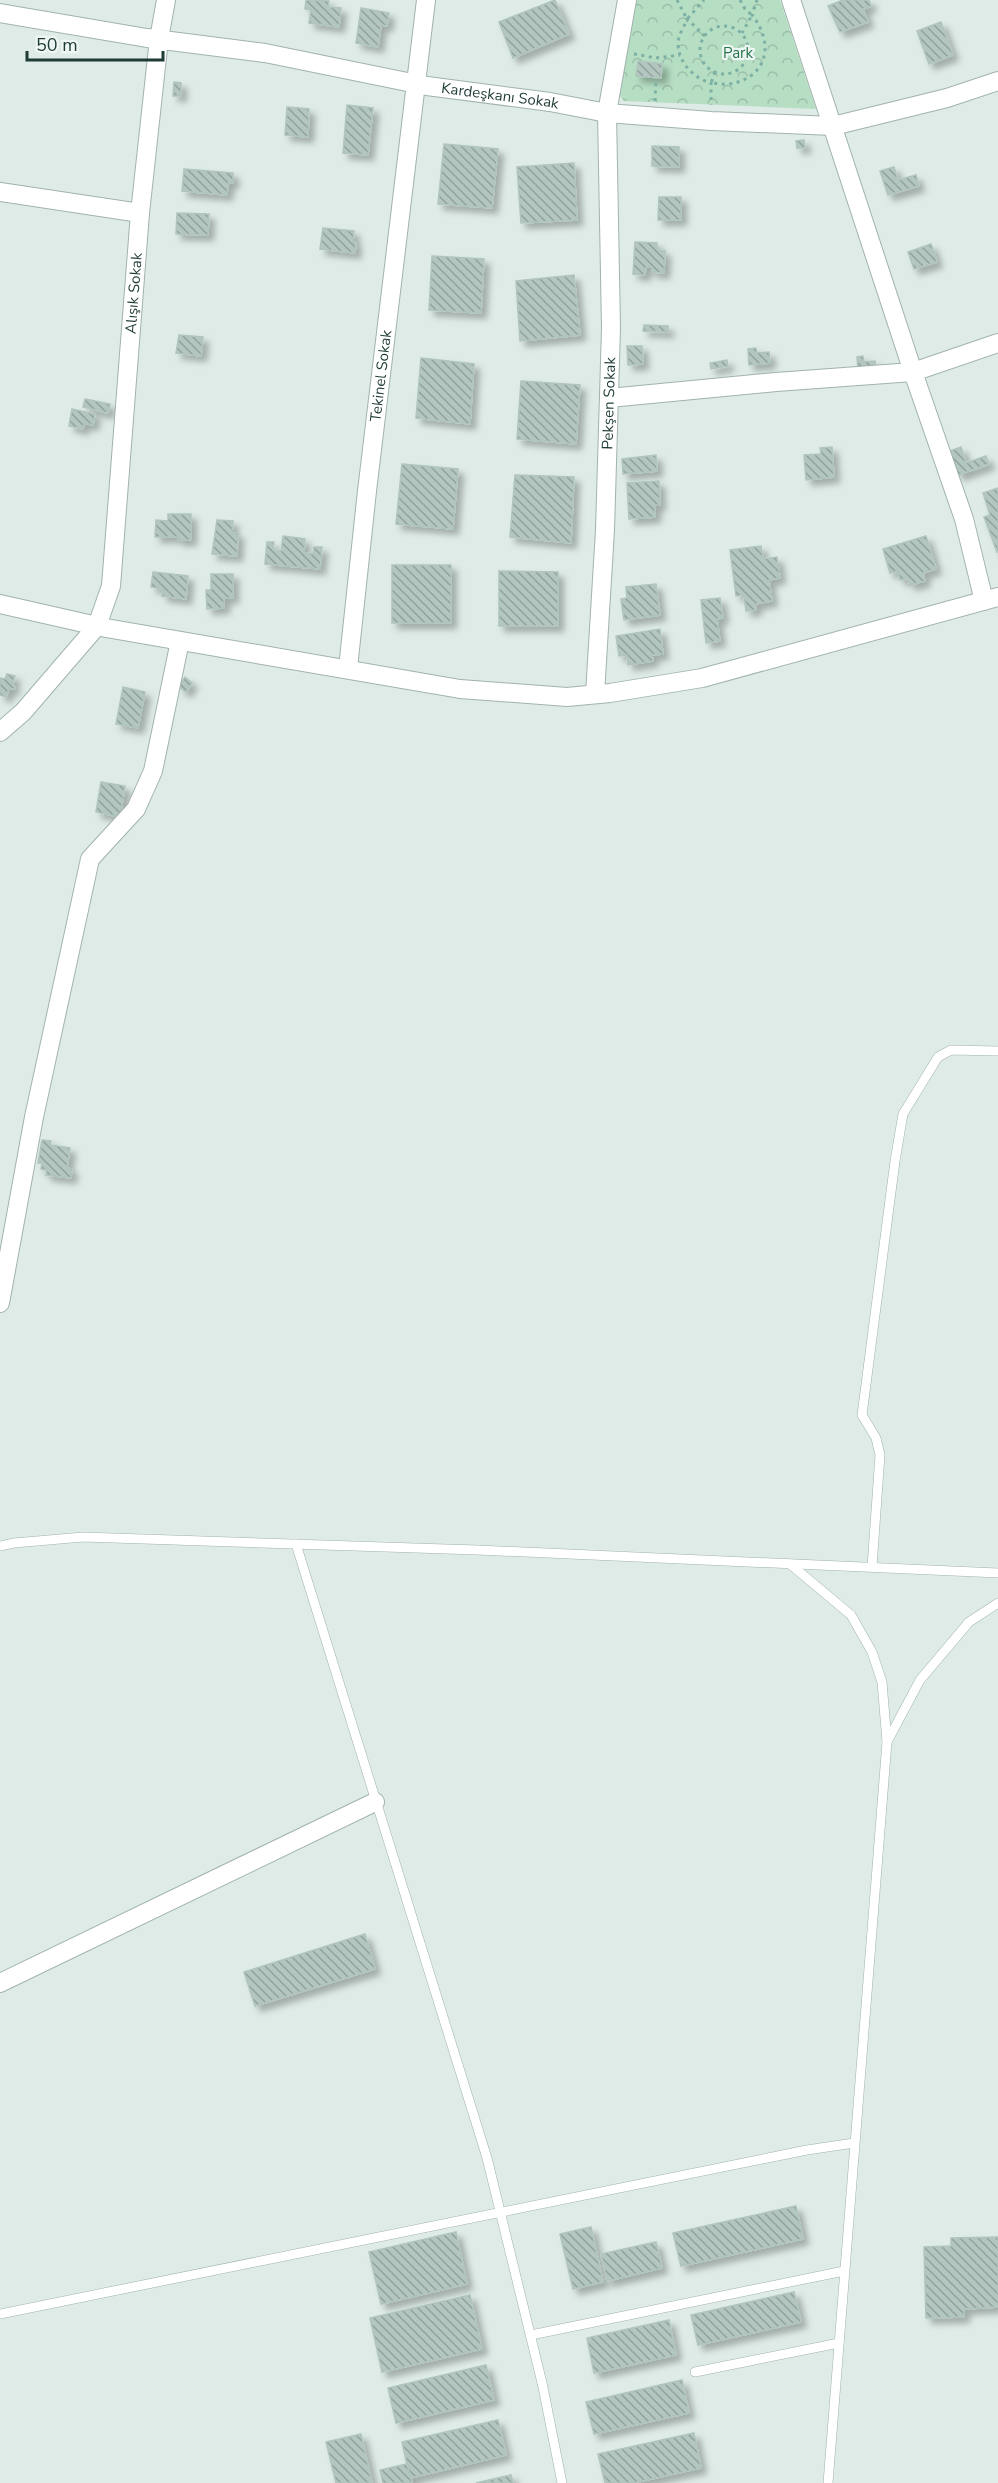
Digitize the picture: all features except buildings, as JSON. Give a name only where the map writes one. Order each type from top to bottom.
[{"type":"street","name":"Alışık Sokak","points":[[0,732],[23,712],[96,626],[111,586],[140,213],[159,39],[166,0]]},
{"type":"street","name":"Tekinel Sokak","points":[[348,668],[426,0]]},
{"type":"street","name":"Pekşen Sokak","points":[[595,694],[605,530],[611,328],[607,112],[627,0]]},
{"type":"street","points":[[0,604],[96,626],[460,689],[567,697],[702,678],[991,599],[913,372],[791,0]]},
{"type":"street","name":"Kardeşkanı Sokak","points":[[0,13],[159,39],[265,53],[417,84],[607,112],[711,122],[833,126],[946,98],[998,81]]},
{"type":"street","points":[[0,192],[140,213]]},
{"type":"street","points":[[609,398],[913,372],[998,344]]},
{"type":"street","points":[[0,1303],[34,1117],[90,859],[136,809],[153,771],[180,641]]},
{"type":"street","points":[[0,1983],[375,1802]]},
{"type":"lane","points":[[873,1567],[880,1455],[876,1438],[862,1415],[903,1114],[938,1057],[951,1050],[998,1051]]},
{"type":"lane","points":[[0,1546],[83,1537],[998,1573]]},
{"type":"lane","points":[[296,1544],[487,2158],[531,2335],[562,2483]]},
{"type":"lane","points":[[789,1563],[851,1616],[872,1652],[882,1682],[887,1742],[828,2483]]},
{"type":"lane","points":[[887,1742],[920,1680],[969,1622],[998,1603]]},
{"type":"lane","points":[[0,2314],[500,2211],[807,2150],[854,2143]]},
{"type":"lane","points":[[531,2335],[844,2271]]},
{"type":"lane","points":[[695,2372],[839,2343]]},
{"type":"path","points":[[677,0],[687,19],[705,36]]},
{"type":"path","points":[[704,0],[687,19],[679,38],[680,55],[693,75],[711,83],[729,84],[745,78],[758,68],[765,57],[766,40],[761,26],[740,0]]},
{"type":"path","points":[[742,33],[757,0]]},
{"type":"path","points":[[725,26],[742,33],[748,46],[745,63],[732,73],[715,72],[706,66],[701,56],[701,46],[705,36],[715,28],[725,26]]},
{"type":"path","points":[[618,51],[656,57],[680,55]]},
{"type":"path","points":[[711,122],[711,83],[715,72]]},
{"type":"green space","name":"Park","points":[[632,0],[780,0],[816,109],[624,101],[620,96]]}]
